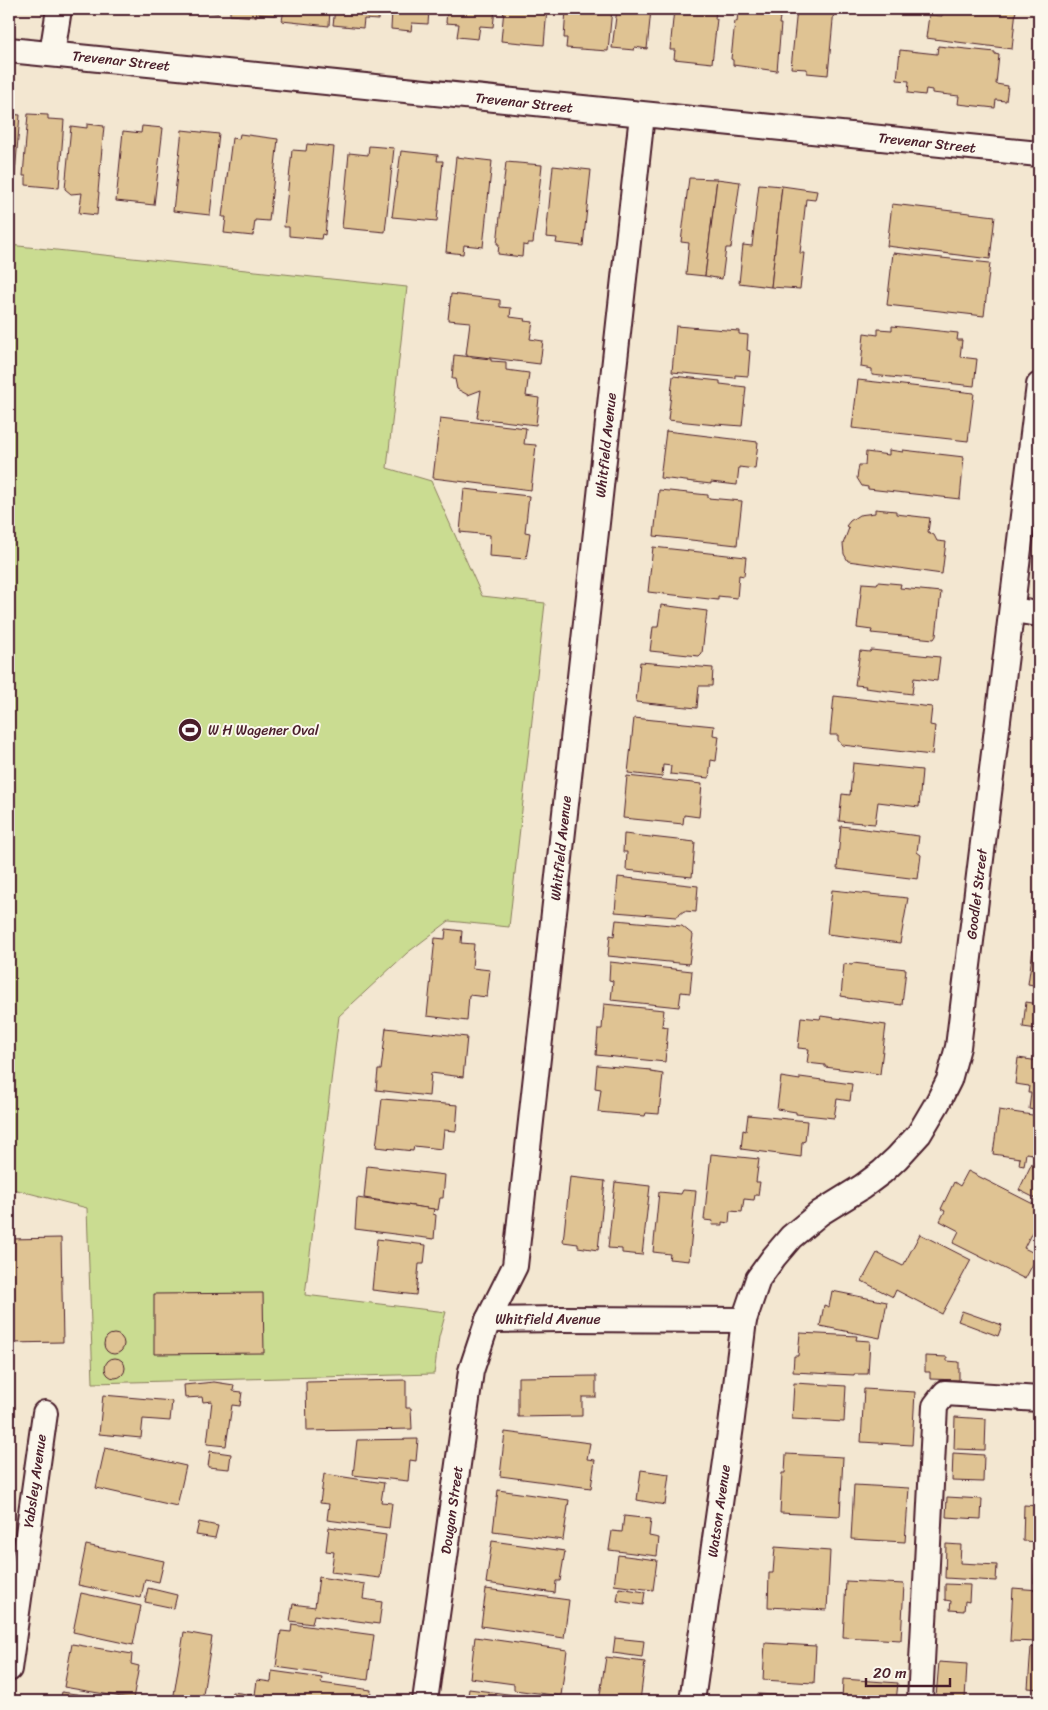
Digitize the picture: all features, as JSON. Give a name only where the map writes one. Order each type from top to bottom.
[{"type":"street","points":[[52,54],[58,9]]},
{"type":"street","name":"Trevenar Street","points":[[9,50],[1039,154]]},
{"type":"street","name":"Whitfield Avenue","points":[[642,115],[515,1266],[488,1320],[744,1320]]},
{"type":"street","name":"Goodlet Street","points":[[744,1320],[758,1279],[791,1237],[820,1213],[862,1187],[898,1158],[918,1134],[949,1080],[958,1047],[1039,385]]},
{"type":"street","points":[[1012,610],[1039,614]]},
{"type":"street","name":"Dougan Street","points":[[425,1701],[471,1371],[488,1320]]},
{"type":"street","name":"Watson Avenue","points":[[692,1701],[744,1320]]},
{"type":"street","points":[[920,1701],[935,1406],[945,1393],[1039,1399]]},
{"type":"street","name":"Yabsley Avenue","points":[[9,1669],[45,1413]]},
{"type":"green space","points":[[9,245],[407,287],[387,468],[431,481],[482,596],[545,603],[509,927],[449,921],[407,953],[339,1016],[305,1295],[446,1312],[439,1337],[434,1374],[93,1383],[87,1208],[9,1188]]},
{"type":"building","points":[[178,9],[218,9],[218,13]]},
{"type":"building","points":[[230,9],[275,9],[275,15],[256,14],[256,17],[230,15]]},
{"type":"building","points":[[284,9],[330,9],[329,26],[282,21]]},
{"type":"building","points":[[335,9],[379,9],[378,20],[364,19],[363,28],[333,25]]},
{"type":"building","points":[[392,9],[434,9],[429,10],[428,24],[412,23],[411,31],[391,29]]},
{"type":"building","points":[[447,9],[495,9],[493,27],[480,26],[478,39],[457,37],[459,24],[446,23]]},
{"type":"building","points":[[504,9],[547,9],[544,45],[501,41]]},
{"type":"building","points":[[566,9],[612,9],[608,51],[566,48],[567,38],[564,38]]},
{"type":"building","points":[[617,9],[651,10],[647,49],[635,47],[634,50],[612,48]]},
{"type":"building","points":[[674,9],[716,9],[715,19],[717,19],[712,63],[674,59],[675,50],[670,50]]},
{"type":"building","points":[[765,9],[781,10],[777,71],[733,65],[733,60],[731,59],[738,10],[765,13]]},
{"type":"building","points":[[797,9],[834,9],[828,75],[807,73],[807,69],[791,68]]},
{"type":"building","points":[[943,9],[1016,9],[1012,49],[926,38],[929,15],[942,16]]},
{"type":"building","points":[[938,46],[995,52],[995,54],[999,55],[996,84],[1008,86],[1006,101],[996,100],[995,108],[958,104],[959,96],[932,93],[932,90],[926,89],[925,95],[908,93],[909,81],[897,80],[900,50],[937,54]]},
{"type":"building","points":[[9,114],[20,115],[14,186],[9,186]]},
{"type":"building","points":[[28,114],[48,115],[48,119],[64,120],[59,188],[26,185],[26,176],[23,176]]},
{"type":"building","points":[[87,124],[104,126],[97,215],[79,213],[82,193],[71,194],[65,189],[71,126],[87,128]]},
{"type":"building","points":[[142,126],[163,128],[154,205],[116,201],[123,131],[141,133]]},
{"type":"building","points":[[182,130],[219,134],[210,215],[173,211]]},
{"type":"building","points":[[240,134],[278,139],[269,221],[255,220],[253,236],[224,233],[226,217],[222,217],[232,138],[239,139]]},
{"type":"building","points":[[307,144],[334,147],[325,235],[322,234],[321,239],[289,236],[289,227],[284,227],[292,150],[306,151]]},
{"type":"building","points":[[369,146],[394,148],[385,232],[342,228],[349,153],[368,155]]},
{"type":"building","points":[[401,151],[438,155],[437,161],[443,161],[437,221],[392,217]]},
{"type":"building","points":[[456,157],[492,161],[483,247],[464,245],[463,254],[446,252]]},
{"type":"building","points":[[506,162],[542,165],[533,243],[528,243],[528,246],[523,245],[522,257],[498,254],[499,244],[497,244]]},
{"type":"building","points":[[553,166],[591,170],[583,246],[556,243],[557,238],[546,237]]},
{"type":"building","points":[[689,178],[717,179],[705,276],[686,274],[689,243],[681,242]]},
{"type":"building","points":[[717,179],[740,182],[731,248],[726,248],[722,279],[705,276]]},
{"type":"building","points":[[759,184],[782,186],[771,287],[739,283],[743,245],[752,246]]},
{"type":"building","points":[[782,186],[817,191],[815,200],[806,199],[800,253],[804,253],[800,289],[771,287]]},
{"type":"building","points":[[892,204],[995,216],[990,259],[887,246]]},
{"type":"building","points":[[893,253],[990,263],[984,316],[887,305]]},
{"type":"building","points":[[451,294],[500,300],[500,307],[511,308],[510,317],[533,322],[530,339],[543,341],[540,364],[466,355],[470,322],[448,320]]},
{"type":"building","points":[[676,326],[739,331],[739,334],[748,335],[747,350],[750,351],[748,376],[735,375],[735,378],[672,372]]},
{"type":"building","points":[[892,326],[958,333],[957,340],[962,340],[960,357],[977,359],[974,386],[872,375],[872,369],[861,367],[864,333],[878,335],[878,329],[892,330]]},
{"type":"building","points":[[454,355],[506,362],[506,370],[529,373],[526,396],[539,398],[536,425],[477,418],[481,390],[468,395],[457,389],[455,379],[452,379]]},
{"type":"building","points":[[673,376],[720,381],[720,384],[746,387],[742,426],[668,420]]},
{"type":"building","points":[[858,380],[974,393],[968,441],[852,428]]},
{"type":"building","points":[[440,418],[526,428],[524,444],[536,445],[531,490],[433,478]]},
{"type":"building","points":[[666,431],[758,442],[755,469],[739,467],[737,485],[660,478]]},
{"type":"building","points":[[889,450],[964,457],[960,499],[868,489],[868,487],[862,486],[857,478],[859,465],[865,465],[866,452],[889,455]]},
{"type":"building","points":[[464,489],[529,496],[525,532],[530,533],[526,559],[489,556],[490,535],[460,532]]},
{"type":"building","points":[[659,490],[742,501],[737,545],[654,536]]},
{"type":"building","points":[[875,509],[896,511],[896,514],[930,518],[928,532],[934,535],[937,541],[946,542],[942,574],[848,561],[844,554],[843,544],[849,528],[846,526],[859,515],[875,513]]},
{"type":"building","points":[[653,547],[746,557],[744,576],[739,575],[737,598],[718,596],[718,600],[648,592]]},
{"type":"building","points":[[878,582],[901,584],[900,588],[941,592],[936,636],[934,639],[871,633],[872,630],[857,628],[862,583],[877,584]]},
{"type":"building","points":[[661,605],[707,611],[702,653],[699,656],[650,651],[653,627],[658,627]]},
{"type":"building","points":[[871,650],[940,657],[937,681],[914,678],[912,694],[855,685],[860,651],[870,652]]},
{"type":"building","points":[[640,662],[713,668],[712,686],[699,686],[697,708],[636,702]]},
{"type":"building","points":[[834,696],[932,707],[930,725],[935,726],[932,755],[842,745],[838,740],[838,735],[830,735]]},
{"type":"building","points":[[634,718],[714,726],[713,735],[719,736],[716,761],[711,760],[709,778],[670,774],[671,766],[663,765],[662,777],[628,773]]},
{"type":"building","points":[[853,763],[922,770],[919,807],[878,802],[875,824],[839,821],[842,794],[850,795]]},
{"type":"building","points":[[627,776],[702,784],[699,817],[684,815],[683,824],[623,818]]},
{"type":"building","points":[[841,826],[919,836],[917,852],[921,855],[918,879],[837,869]]},
{"type":"building","points":[[624,834],[695,842],[692,877],[626,870],[627,852],[623,852]]},
{"type":"building","points":[[618,877],[698,886],[696,912],[684,911],[676,917],[615,912]]},
{"type":"building","points":[[832,890],[908,898],[900,943],[827,934]]},
{"type":"building","points":[[1039,897],[1039,923],[1036,922]]},
{"type":"building","points":[[616,920],[682,926],[693,935],[689,964],[608,956],[610,935],[614,936]]},
{"type":"building","points":[[446,929],[462,931],[461,943],[474,944],[472,968],[490,970],[487,997],[469,995],[467,1021],[427,1016],[435,938],[445,939]]},
{"type":"building","points":[[1033,949],[1039,950],[1039,986],[1028,984]]},
{"type":"building","points":[[610,962],[692,971],[690,993],[681,992],[679,1007],[611,1000],[613,981],[609,980]]},
{"type":"building","points":[[853,963],[906,969],[902,1005],[841,996],[844,964],[852,965]]},
{"type":"building","points":[[1026,1002],[1039,1004],[1039,1040],[1035,1039],[1037,1029],[1023,1027]]},
{"type":"building","points":[[604,1004],[664,1010],[662,1026],[668,1027],[665,1062],[596,1055],[598,1029],[602,1029]]},
{"type":"building","points":[[821,1016],[886,1025],[880,1074],[807,1063],[809,1049],[798,1048],[801,1017],[820,1019]]},
{"type":"building","points":[[386,1028],[467,1037],[463,1077],[431,1073],[429,1096],[376,1090],[378,1070],[381,1070]]},
{"type":"building","points":[[1018,1058],[1039,1061],[1039,1111],[1029,1109],[1031,1093],[1028,1093],[1029,1086],[1015,1084]]},
{"type":"building","points":[[597,1065],[651,1070],[651,1072],[663,1074],[659,1114],[646,1113],[645,1116],[598,1112],[601,1089],[595,1088]]},
{"type":"building","points":[[781,1077],[800,1080],[800,1077],[852,1084],[850,1101],[837,1099],[834,1118],[796,1114],[796,1112],[777,1109]]},
{"type":"building","points":[[382,1099],[458,1105],[456,1131],[444,1130],[442,1149],[414,1146],[413,1151],[376,1147]]},
{"type":"building","points":[[999,1110],[1039,1116],[1039,1155],[1026,1153],[1024,1166],[1019,1165],[1020,1158],[993,1154]]},
{"type":"building","points":[[748,1115],[807,1121],[801,1157],[741,1149],[743,1130],[746,1131]]},
{"type":"building","points":[[711,1154],[759,1159],[756,1182],[760,1182],[758,1195],[755,1195],[754,1200],[744,1199],[742,1212],[730,1211],[729,1223],[722,1222],[722,1225],[712,1225],[713,1221],[704,1220]]},
{"type":"building","points":[[1032,1163],[1039,1166],[1039,1200],[1019,1190]]},
{"type":"building","points":[[367,1166],[445,1175],[443,1198],[440,1198],[438,1210],[364,1198]]},
{"type":"building","points":[[968,1171],[1039,1207],[1039,1235],[1032,1232],[1024,1248],[1038,1255],[1025,1279],[953,1243],[959,1231],[940,1221],[945,1211],[941,1209],[954,1182],[960,1186]]},
{"type":"building","points":[[570,1177],[605,1181],[598,1250],[578,1247],[578,1244],[563,1242]]},
{"type":"building","points":[[615,1182],[650,1186],[642,1255],[622,1253],[622,1249],[608,1248]]},
{"type":"building","points":[[683,1190],[696,1191],[689,1261],[669,1259],[670,1254],[653,1252],[659,1192],[681,1194]]},
{"type":"building","points":[[357,1198],[434,1209],[433,1214],[436,1215],[434,1239],[355,1229]]},
{"type":"building","points":[[920,1234],[971,1260],[942,1314],[896,1290],[893,1297],[862,1281],[877,1253],[903,1266]]},
{"type":"building","points":[[61,1238],[63,1342],[9,1343],[9,1239]]},
{"type":"building","points":[[377,1239],[426,1245],[424,1264],[419,1264],[416,1295],[372,1290]]},
{"type":"building","points":[[832,1291],[887,1302],[880,1338],[820,1326],[824,1305],[829,1307]]},
{"type":"building","points":[[263,1293],[264,1353],[154,1354],[154,1294]]},
{"type":"building","points":[[962,1311],[1002,1325],[998,1336],[958,1321]]},
{"type":"building","points":[[800,1333],[857,1336],[856,1340],[870,1341],[868,1374],[793,1372],[794,1356],[798,1356]]},
{"type":"building","points":[[114,1334],[121,1337],[124,1344],[121,1351],[114,1354],[107,1351],[104,1344],[107,1337]]},
{"type":"building","points":[[925,1356],[947,1357],[947,1361],[959,1362],[959,1380],[930,1379],[930,1372],[925,1372]]},
{"type":"building","points":[[115,1358],[122,1361],[125,1368],[122,1375],[115,1378],[108,1375],[105,1368],[108,1361]]},
{"type":"building","points":[[596,1376],[596,1397],[582,1397],[582,1416],[518,1417],[518,1377]]},
{"type":"building","points":[[406,1380],[406,1408],[411,1408],[412,1429],[307,1431],[306,1382]]},
{"type":"building","points":[[214,1382],[234,1385],[233,1391],[242,1392],[240,1406],[232,1405],[226,1446],[207,1444],[212,1401],[203,1402],[202,1397],[185,1398],[184,1385]]},
{"type":"building","points":[[794,1383],[846,1386],[844,1422],[792,1419]]},
{"type":"building","points":[[864,1389],[915,1392],[912,1445],[861,1442]]},
{"type":"building","points":[[103,1395],[172,1401],[170,1421],[143,1419],[141,1438],[99,1434]]},
{"type":"building","points":[[955,1417],[986,1419],[985,1450],[954,1449]]},
{"type":"building","points":[[505,1432],[590,1443],[587,1459],[595,1460],[591,1488],[500,1476]]},
{"type":"building","points":[[418,1439],[416,1461],[410,1460],[408,1481],[353,1475],[357,1440]]},
{"type":"building","points":[[105,1448],[186,1466],[177,1506],[96,1488]]},
{"type":"building","points":[[210,1451],[231,1454],[229,1469],[208,1467]]},
{"type":"building","points":[[953,1453],[984,1455],[983,1482],[952,1481]]},
{"type":"building","points":[[786,1454],[843,1457],[840,1516],[780,1513],[782,1473],[785,1473]]},
{"type":"building","points":[[641,1470],[669,1474],[665,1505],[637,1500]]},
{"type":"building","points":[[324,1474],[384,1483],[381,1502],[392,1503],[389,1528],[327,1520],[329,1504],[320,1503]]},
{"type":"building","points":[[854,1485],[909,1488],[905,1542],[851,1539]]},
{"type":"building","points":[[498,1490],[569,1500],[563,1540],[493,1531]]},
{"type":"building","points":[[947,1497],[982,1499],[981,1519],[946,1517]]},
{"type":"building","points":[[1024,1505],[1039,1506],[1039,1542],[1023,1541]]},
{"type":"building","points":[[624,1516],[651,1519],[649,1536],[659,1538],[657,1556],[609,1550],[612,1531],[622,1532]]},
{"type":"building","points":[[199,1522],[218,1526],[215,1538],[196,1535]]},
{"type":"building","points":[[329,1527],[386,1535],[380,1578],[331,1572],[334,1552],[326,1551]]},
{"type":"building","points":[[492,1541],[565,1551],[560,1581],[556,1581],[555,1593],[486,1583]]},
{"type":"building","points":[[946,1544],[961,1545],[960,1563],[997,1565],[996,1581],[945,1578]]},
{"type":"building","points":[[86,1545],[164,1561],[159,1582],[145,1579],[141,1598],[78,1585]]},
{"type":"building","points":[[775,1547],[830,1551],[827,1610],[768,1607],[769,1573],[773,1573]]},
{"type":"building","points":[[618,1555],[657,1560],[653,1590],[614,1585]]},
{"type":"building","points":[[1035,1563],[1039,1563],[1039,1584],[1034,1583]]},
{"type":"building","points":[[319,1577],[365,1584],[363,1599],[382,1602],[379,1624],[314,1615],[312,1624],[290,1621],[293,1604],[315,1607]]},
{"type":"building","points":[[846,1581],[904,1584],[901,1640],[843,1637]]},
{"type":"building","points":[[945,1584],[970,1585],[969,1602],[965,1601],[964,1611],[950,1610],[951,1601],[945,1600]]},
{"type":"building","points":[[148,1588],[177,1595],[174,1608],[145,1602]]},
{"type":"building","points":[[619,1588],[645,1592],[643,1605],[617,1601]]},
{"type":"building","points":[[1013,1588],[1039,1590],[1039,1642],[1010,1641]]},
{"type":"building","points":[[486,1589],[569,1600],[564,1638],[481,1626]]},
{"type":"building","points":[[81,1593],[141,1606],[133,1645],[73,1632]]},
{"type":"building","points":[[292,1624],[374,1635],[368,1680],[276,1667],[281,1631],[291,1632]]},
{"type":"building","points":[[184,1632],[212,1637],[202,1701],[173,1701]]},
{"type":"building","points":[[475,1637],[567,1650],[561,1696],[514,1690],[514,1684],[470,1678]]},
{"type":"building","points":[[615,1638],[644,1641],[642,1657],[613,1653]]},
{"type":"building","points":[[765,1643],[816,1646],[814,1683],[763,1680]]},
{"type":"building","points":[[72,1644],[132,1654],[131,1664],[139,1666],[133,1699],[64,1687]]},
{"type":"building","points":[[1031,1647],[1039,1648],[1039,1689],[1028,1688]]},
{"type":"building","points":[[606,1657],[645,1662],[640,1701],[599,1701]]},
{"type":"building","points":[[939,1662],[967,1664],[965,1699],[936,1697]]},
{"type":"building","points":[[272,1671],[322,1678],[321,1683],[371,1690],[370,1701],[230,1701],[232,1692],[255,1695],[257,1680],[271,1682]]},
{"type":"building","points":[[843,1679],[898,1683],[896,1701],[842,1701]]},
{"type":"building","points":[[469,1689],[561,1701],[467,1701]]},
{"type":"building","points":[[62,1692],[124,1701],[60,1701]]},
{"type":"building","points":[[757,1694],[813,1697],[813,1701],[756,1701]]},
{"type":"place","name":"W H Wagener Oval","points":[[190,730]]}]
